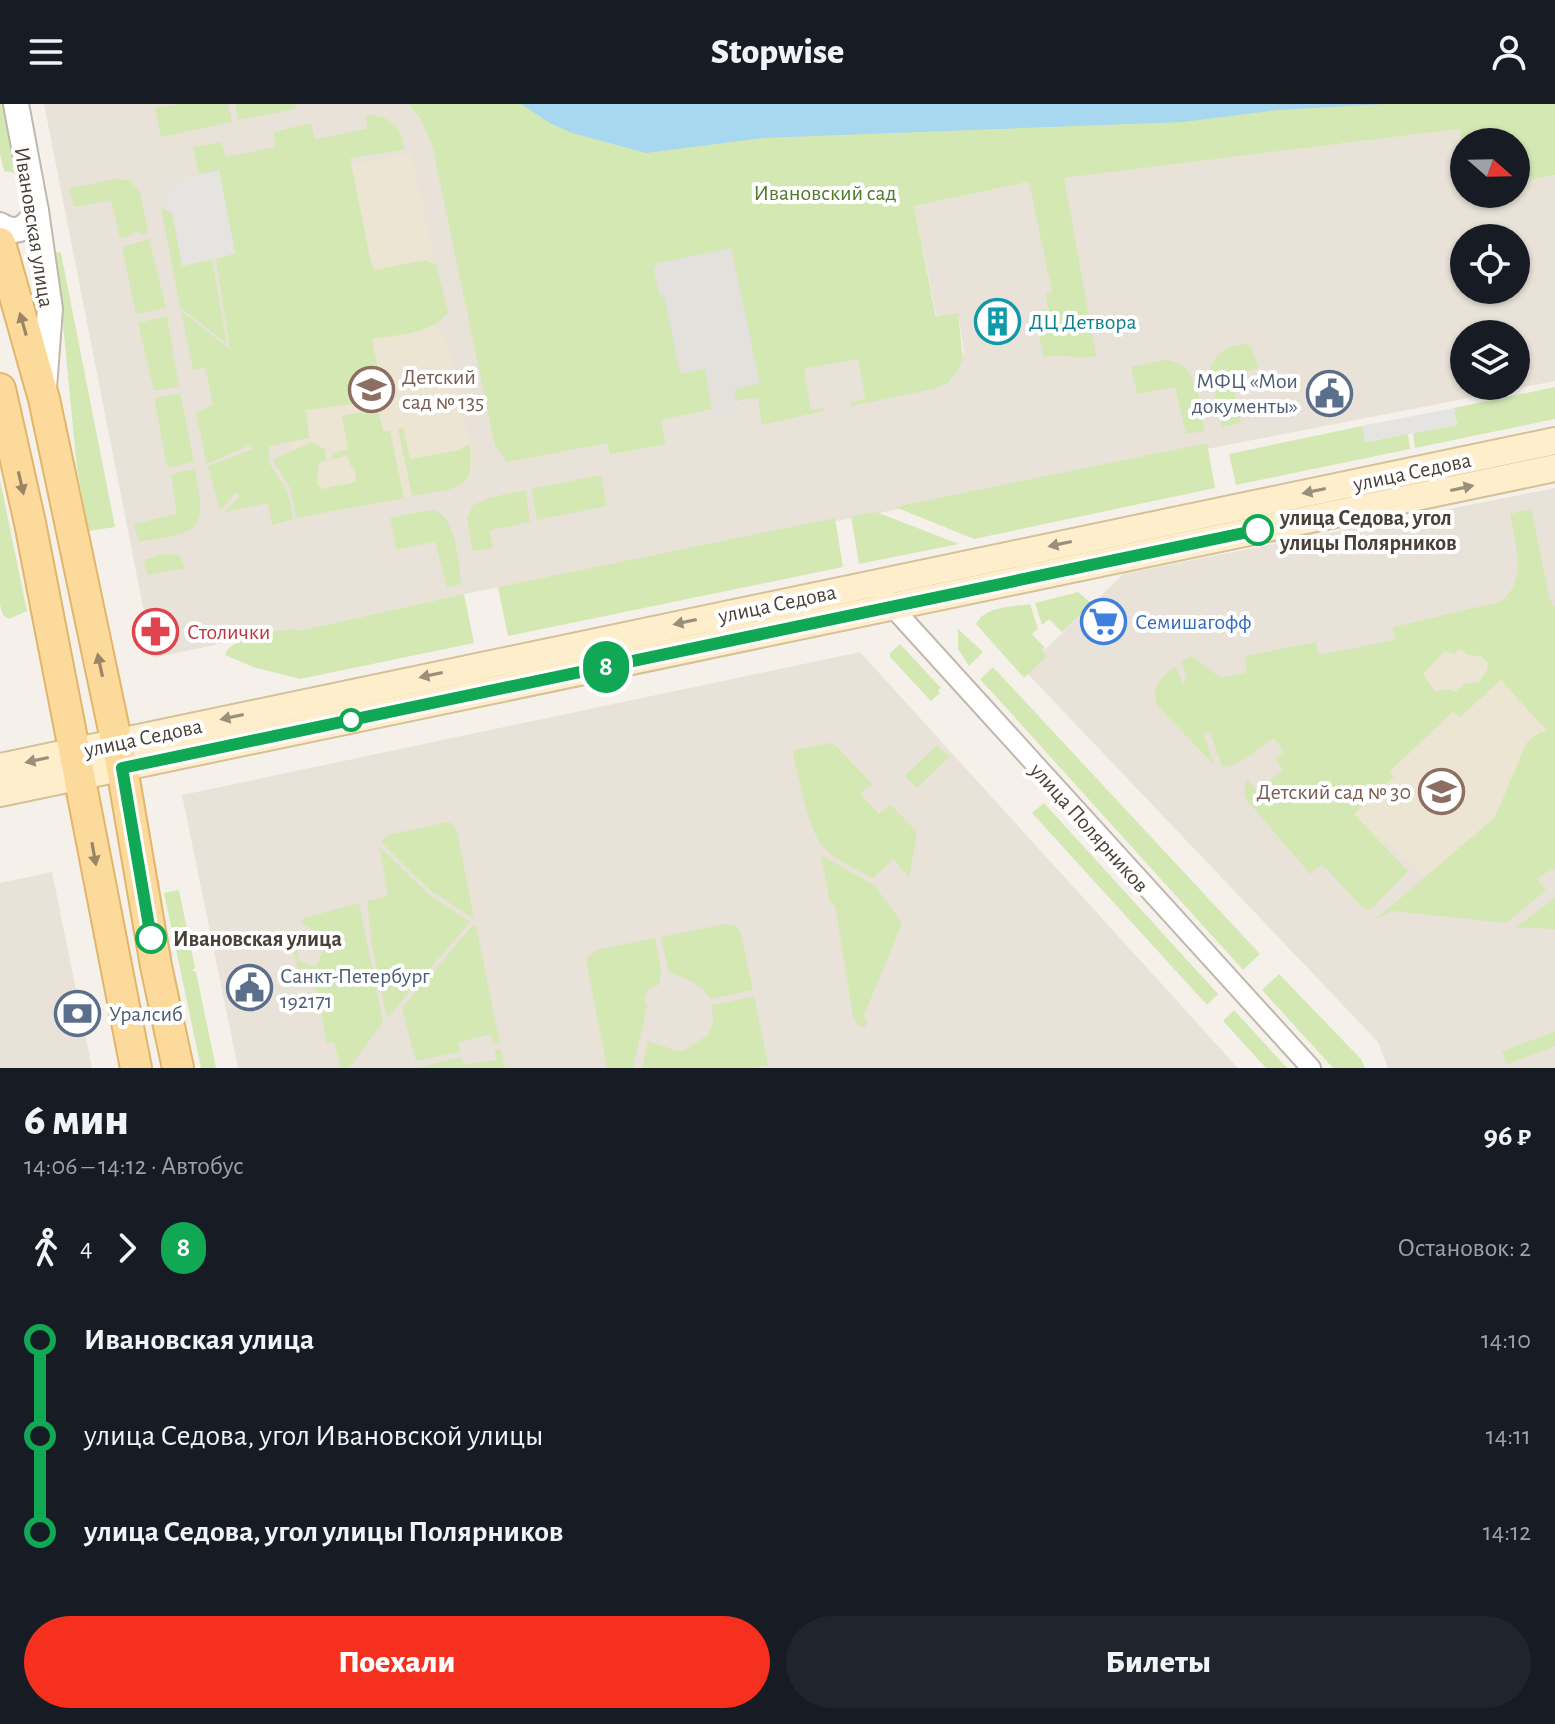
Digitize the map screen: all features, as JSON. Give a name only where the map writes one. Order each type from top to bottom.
[{"type":"main road","name":"Ивановская улица","points":[[0,243],[44,399],[119,755],[156,966],[178,1068]]},
{"type":"main road","points":[[0,389],[33,537],[136,1068]]},
{"type":"main road","name":"улица Седова","points":[[0,793],[77,765],[871,584],[1555,441]]},
{"type":"main road","name":"улица Седова","points":[[119,755],[892,607],[1555,468]]},
{"type":"main road","name":"улица Седова","points":[[0,767],[77,765]]},
{"type":"street","name":"Ивановская улица","points":[[16,104],[50,309],[44,399]]},
{"type":"street","points":[[0,225],[8,230],[21,229],[30,223],[36,211]]},
{"type":"street","name":"улица Полярников","points":[[871,584],[1311,1068]]},
{"type":"shaded area","points":[[44,104],[407,104],[421,118],[433,149],[608,443],[611,455],[666,444],[661,420],[712,409],[738,413],[736,401],[758,398],[763,424],[824,411],[811,410],[803,369],[858,358],[865,399],[934,389],[950,381],[964,352],[958,314],[937,318],[914,206],[1029,182],[1450,130],[1450,208],[1530,208],[1530,180],[1555,175],[1555,381],[1530,386],[1530,320],[1450,320],[1450,400],[1458,400],[464,594],[298,631],[295,628],[153,658]]},
{"type":"shaded area","points":[[411,153],[439,281],[291,314],[264,183]]},
{"type":"shaded area","points":[[219,170],[235,254],[182,266],[174,218],[160,203],[180,179]]},
{"type":"shaded area","points":[[740,212],[772,422],[762,425],[757,398],[736,401],[738,414],[714,418],[712,409],[661,420],[618,227]]},
{"type":"shaded area","name":"Детский сад № 135","points":[[434,311],[437,328],[450,350],[473,462],[467,480],[452,488],[304,517],[276,343]]},
{"type":"shaded area","points":[[1454,408],[1457,425],[1365,442],[1362,426]]},
{"type":"shaded area","points":[[1555,488],[1555,1068],[1388,1068],[1378,1042],[1024,670],[1123,574]]},
{"type":"shaded area","name":"Детский сад № 30","points":[[1476,625],[1555,732],[1555,850],[1427,878],[1385,840],[1377,845],[1284,743]]},
{"type":"shaded area","points":[[860,652],[1238,1068],[238,1068],[182,795]]},
{"type":"shaded area","points":[[52,872],[92,1068],[0,1068],[0,883]]},
{"type":"green space","points":[[0,104],[4,104],[16,173],[4,171],[0,154]]},
{"type":"green space","points":[[177,104],[228,104],[232,122],[161,137],[155,108]]},
{"type":"green space","points":[[235,104],[295,104],[296,109],[239,120]]},
{"type":"green space","name":"Ивановский сад","points":[[408,104],[1555,104],[1555,175],[1530,180],[1530,128],[1450,128],[1064,178],[1096,356],[1088,357],[1044,357],[1033,312],[1048,309],[1046,293],[1052,292],[1029,182],[914,206],[936,317],[958,313],[963,358],[957,372],[948,383],[934,389],[851,406],[851,402],[865,399],[858,359],[804,369],[811,410],[823,408],[824,411],[762,425],[758,398],[736,401],[734,390],[760,383],[731,248],[658,263],[653,268],[659,294],[665,299],[680,374],[705,369],[712,409],[661,420],[666,444],[610,455],[607,443],[507,462],[495,446],[433,149],[421,119]]},
{"type":"green space","points":[[366,115],[382,117],[393,124],[401,135],[404,150],[350,158],[371,262],[375,270],[424,260],[436,264],[448,312],[434,325],[424,329],[372,339],[381,382],[374,384],[377,401],[306,410],[309,438],[269,446],[270,464],[287,491],[293,519],[272,525],[268,503],[225,512],[240,496],[236,492],[220,511],[208,466],[253,449],[252,444],[207,464],[196,413],[213,404],[205,367],[193,370],[181,311],[230,349],[216,259],[235,253],[219,170],[187,178],[199,174],[193,147],[221,142],[226,157],[275,147],[274,132],[311,123],[315,139],[367,129]]},
{"type":"green space","points":[[116,179],[130,180],[140,192],[148,233],[131,233],[132,236],[120,238],[111,200],[74,207],[69,188]]},
{"type":"green space","points":[[161,207],[172,214],[182,265],[212,259],[227,344],[180,307]]},
{"type":"green space","points":[[149,239],[166,308],[136,314],[122,247]]},
{"type":"green space","points":[[56,252],[61,253],[115,527],[89,531],[77,469]]},
{"type":"green space","points":[[167,316],[179,386],[154,391],[138,323]]},
{"type":"green space","points":[[1247,344],[1253,351],[1258,368],[1231,376],[1241,423],[1222,427],[1210,370],[1224,350]]},
{"type":"green space","points":[[1164,360],[1176,362],[1191,376],[1199,397],[1205,431],[1186,434],[1175,387],[1137,394],[1131,367]]},
{"type":"green space","points":[[1555,387],[1555,419],[1415,448],[1413,433],[1457,425],[1454,408],[1492,400],[1530,400],[1530,392]]},
{"type":"green space","points":[[180,393],[194,462],[170,467],[167,466],[155,402],[156,398]]},
{"type":"green space","points":[[378,409],[383,431],[390,431],[404,498],[296,518],[290,488],[273,460],[311,442],[325,449],[326,461],[319,462],[317,484],[321,489],[356,482],[355,469],[347,455],[331,460],[333,453],[348,449],[342,416]]},
{"type":"green space","points":[[1362,426],[1366,442],[1408,434],[1410,449],[1236,485],[1229,454]]},
{"type":"green space","points":[[403,428],[410,459],[459,450],[469,444],[470,472],[465,480],[449,489],[412,496],[398,429]]},
{"type":"green space","points":[[1207,443],[1215,488],[974,539],[895,507]]},
{"type":"green space","points":[[195,469],[200,506],[195,525],[176,535],[139,542],[134,524],[177,514],[171,474]]},
{"type":"green space","points":[[601,475],[607,506],[537,520],[531,489]]},
{"type":"green space","points":[[0,480],[27,611],[9,619],[3,615],[0,605]]},
{"type":"green space","points":[[525,490],[530,522],[492,530],[493,548],[473,551],[467,519],[473,505]]},
{"type":"green space","points":[[1531,509],[1550,600],[1555,606],[1555,870],[1553,868],[1537,879],[1546,890],[1506,923],[1392,911],[1375,920],[1495,817],[1527,742],[1542,731],[1547,731],[1501,680],[1460,717],[1453,712],[1390,771],[1394,777],[1354,814],[1408,871],[1370,910],[1363,908],[1322,864],[1310,874],[1246,799],[1247,779],[1256,790],[1283,770],[1275,759],[1284,752],[1274,738],[1243,760],[1222,767],[1211,735],[1203,731],[1214,765],[1157,705],[1156,687],[1175,666],[1183,684],[1187,678],[1181,662],[1191,656],[1221,678],[1247,672],[1245,656],[1316,642],[1319,655],[1395,640],[1393,627],[1500,602],[1509,593],[1517,573],[1517,549],[1510,514]],"holes":[[[1459,649],[1466,655],[1481,656],[1488,662],[1479,682],[1464,684],[1456,692],[1446,689],[1435,692],[1423,674],[1445,651],[1455,654]]]},
{"type":"green space","points":[[431,510],[440,513],[451,529],[462,584],[447,587],[435,542],[396,549],[390,518]]},
{"type":"green space","points":[[876,512],[959,544],[859,564],[851,516]]},
{"type":"green space","points":[[835,518],[843,567],[508,636],[498,587]]},
{"type":"green space","points":[[163,554],[179,555],[185,568],[147,575],[144,560]]},
{"type":"green space","points":[[1078,592],[1092,604],[1062,632],[1049,619],[1042,625],[1035,603]]},
{"type":"green space","points":[[464,594],[474,643],[300,679],[253,667],[225,655],[236,643],[255,636],[296,628],[298,631]]},
{"type":"green space","points":[[1030,604],[1038,629],[1032,634],[1045,648],[1042,651],[1047,656],[1024,678],[976,624],[992,611]]},
{"type":"green space","points":[[958,629],[983,652],[969,666],[958,649]]},
{"type":"green space","points":[[900,644],[941,688],[931,701],[890,657],[890,653]]},
{"type":"green space","points":[[993,667],[1260,954],[1243,970],[980,679]]},
{"type":"green space","points":[[829,743],[835,745],[872,784],[860,794],[879,814],[890,805],[888,802],[917,832],[909,878],[894,859],[873,878],[870,877],[834,856],[818,840],[806,809],[793,753],[794,750]]},
{"type":"green space","points":[[937,745],[949,757],[917,788],[905,776]]},
{"type":"green space","points":[[1044,803],[1218,994],[1207,1005],[1032,813]]},
{"type":"green space","points":[[448,822],[457,831],[474,919],[430,890],[381,842],[388,835]]},
{"type":"green space","points":[[380,847],[427,893],[470,922],[387,1018],[372,946],[367,901],[388,896]]},
{"type":"green space","points":[[821,855],[875,886],[902,923],[864,1015],[867,1023],[864,1028],[857,1024],[853,1016],[836,910],[830,903]]},
{"type":"green space","points":[[179,890],[195,968],[192,970],[196,972],[216,1068],[201,1068],[164,893]]},
{"type":"green space","points":[[1555,898],[1555,929],[1516,927]]},
{"type":"green space","points":[[359,903],[383,1022],[353,1063],[348,1068],[341,1068],[334,1042],[327,1044],[316,989],[301,985],[293,946],[294,943],[300,946],[297,960],[316,967],[329,937],[301,924],[304,918]]},
{"type":"green space","points":[[726,924],[740,931],[753,990],[711,999],[693,982],[669,972],[661,937]]},
{"type":"green space","points":[[473,925],[476,926],[500,1043],[493,1044],[491,1034],[459,1042],[460,1052],[416,1061],[402,1008]]},
{"type":"green space","points":[[655,938],[661,970],[659,985],[648,990],[644,1000],[646,1013],[633,1068],[607,1068],[586,959],[597,950]]},
{"type":"green space","points":[[1279,974],[1361,1059],[1365,1068],[1333,1068],[1262,990]]},
{"type":"green space","points":[[754,996],[768,1065],[753,1068],[642,1068],[648,1041],[678,1051],[685,1050],[708,1035],[713,1023],[712,1005]]},
{"type":"green space","points":[[1234,1010],[1287,1068],[1266,1068],[1223,1021]]},
{"type":"green space","points":[[1555,1032],[1555,1046],[1507,1064],[1502,1051]]},
{"type":"green space","points":[[501,1049],[505,1068],[417,1068],[461,1057],[463,1065],[496,1060],[495,1050]]},
{"type":"water","points":[[521,104],[1385,104],[1277,110],[1183,122],[763,138],[646,153],[572,133]]},
{"type":"bus line","name":"8","points":[[151,938],[122,768],[1258,530]]},
{"type":"place","name":"ДЦ Детвора","points":[[998,321]]},
{"type":"place","name":"Детский сад № 135","points":[[371,389]]},
{"type":"place","name":"МФЦ «Мои документы»","points":[[1329,393]]},
{"type":"place","name":"улица Седова, угол улицы Полярников","points":[[1258,530]]},
{"type":"place","name":"Семишагофф","points":[[1104,621]]},
{"type":"place","name":"Столички","points":[[156,631]]},
{"type":"place","name":"Детский сад № 30","points":[[1442,791]]},
{"type":"place","name":"Ивановская улица","points":[[151,938]]},
{"type":"place","name":"Санкт-Петербург 192171","points":[[249,988]]},
{"type":"place","name":"Уралсиб","points":[[78,1013]]}]
